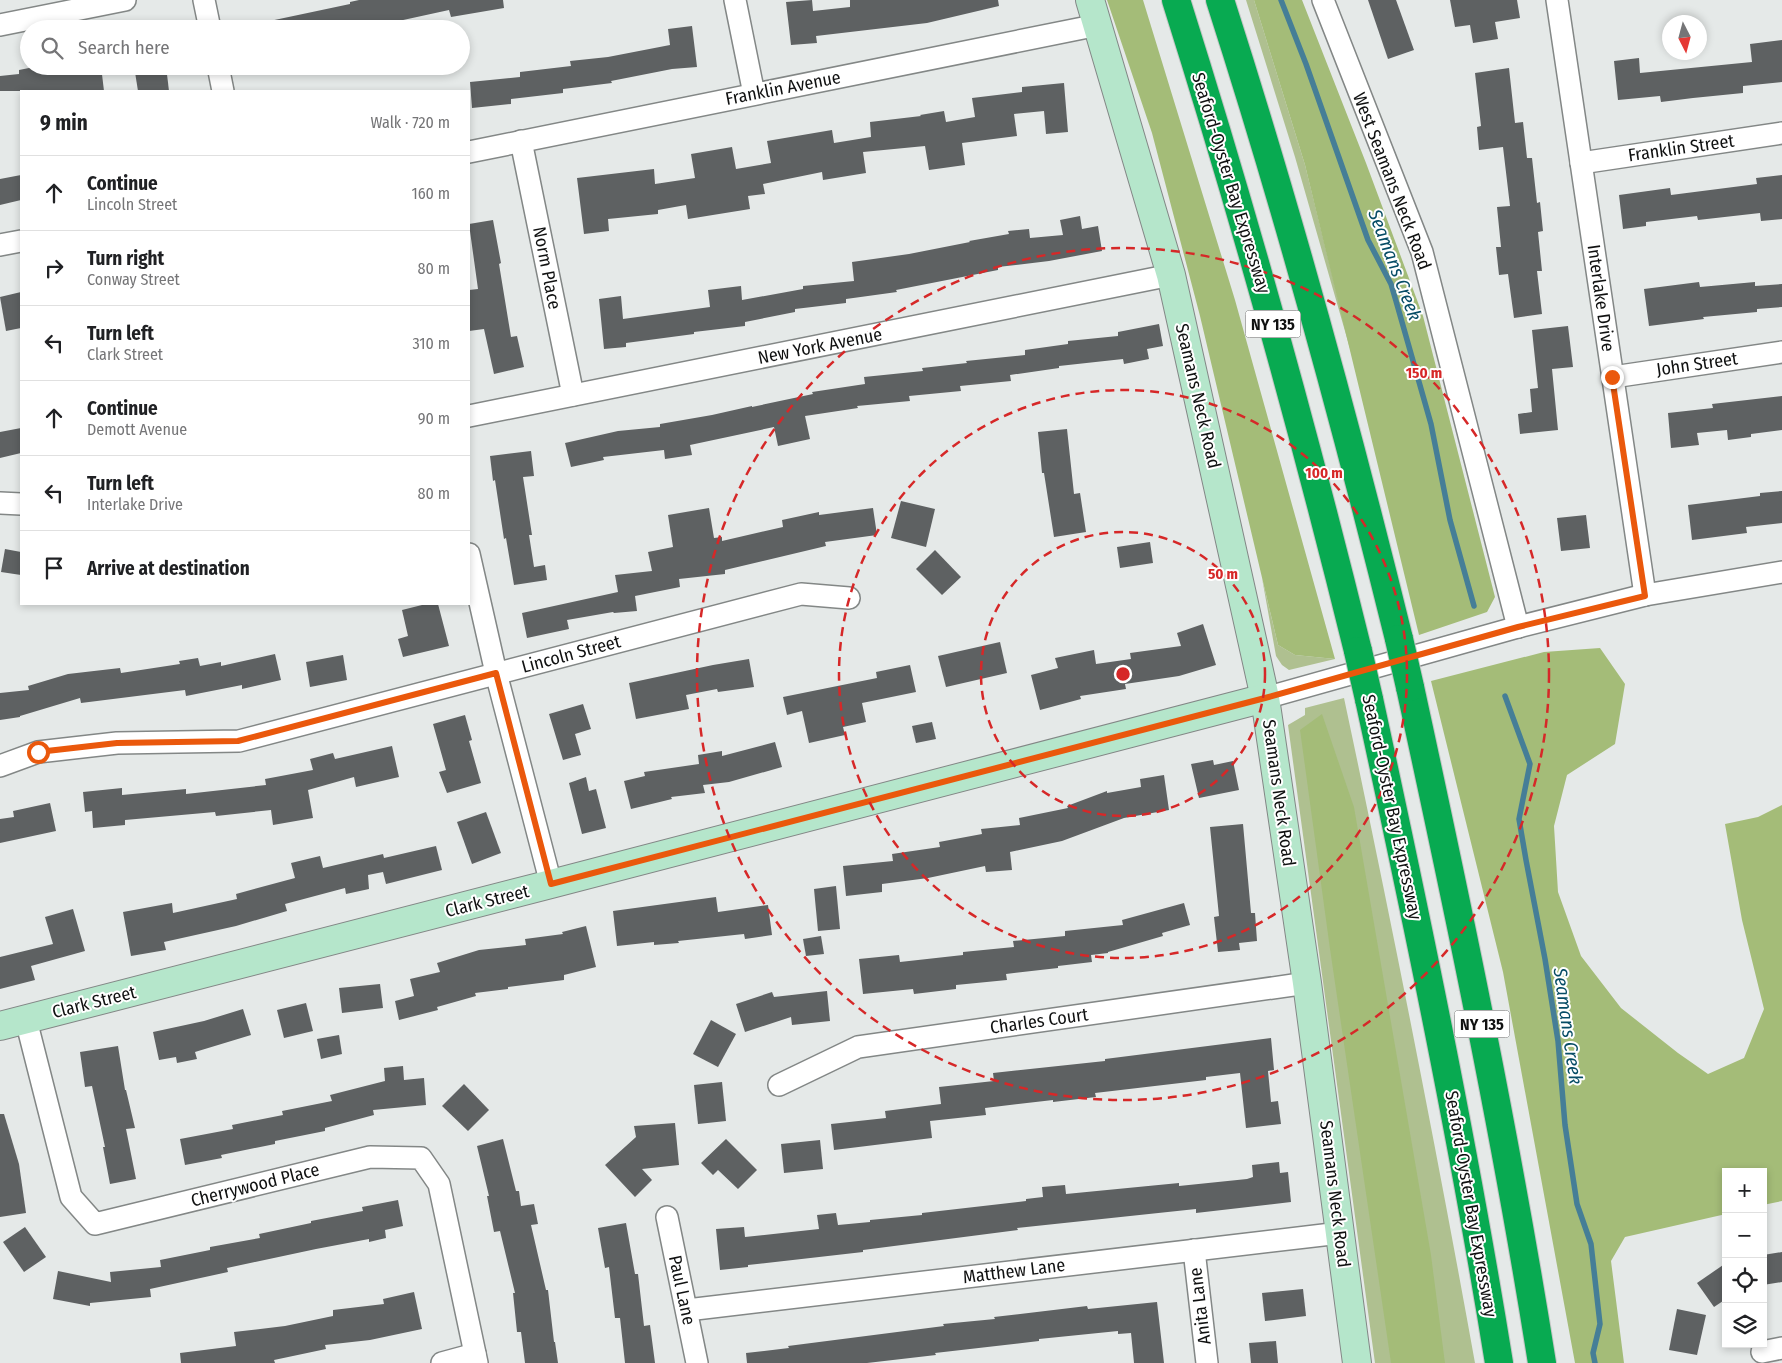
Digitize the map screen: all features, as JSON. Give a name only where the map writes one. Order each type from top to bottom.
[{"type":"highway","name":"Seaford-Oyster Bay Expressway","points":[[1176,0],[1238,199],[1321,500],[1358,651],[1430,983],[1457,1120],[1499,1363]]},
{"type":"highway","name":"NY 135","points":[[1220,0],[1278,188],[1326,356],[1403,648],[1499,1112],[1542,1363]]},
{"type":"street","points":[[25,20],[125,0]]},
{"type":"street","points":[[204,0],[208,20]]},
{"type":"street","points":[[735,0],[754,94]]},
{"type":"street","name":"West Seamans Neck Road","points":[[1323,0],[1422,252],[1518,627]]},
{"type":"street","name":"Interlake Drive","points":[[1557,0],[1645,596]]},
{"type":"street","name":"Franklin Avenue","points":[[470,152],[754,94],[1094,12]]},
{"type":"street","name":"Seamans Neck Road","points":[[1094,12],[1171,276],[1265,698],[1307,983],[1357,1363]]},
{"type":"street","points":[[0,25],[20,21]]},
{"type":"street","points":[[220,75],[223,90]]},
{"type":"street","name":"Franklin Street","points":[[1581,163],[1782,133]]},
{"type":"street","name":"Norm Place","points":[[521,141],[572,395]]},
{"type":"street","points":[[0,245],[20,241]]},
{"type":"street","name":"New York Avenue","points":[[470,416],[1171,276]]},
{"type":"street","name":"John Street","points":[[1612,377],[1782,352]]},
{"type":"street","points":[[0,503],[20,504]]},
{"type":"street","points":[[470,558],[496,673],[551,884]]},
{"type":"street","name":"Clark Street","points":[[13,1023],[1265,698],[1403,648],[1518,627],[1645,596],[1782,572]]},
{"type":"street","name":"Lincoln Street","points":[[0,766],[38,752],[117,743],[238,741],[801,594],[849,598]]},
{"type":"street","name":"Charles Court","points":[[779,1085],[858,1047],[1307,983]]},
{"type":"street","name":"Cherrywood Place","points":[[13,1023],[71,1197],[95,1224],[370,1157],[421,1158],[439,1184],[476,1359]]},
{"type":"street","name":"Paul Lane","points":[[667,1217],[697,1363]]},
{"type":"street","name":"Matthew Lane","points":[[687,1310],[1340,1233]]},
{"type":"street","name":"Anita Lane","points":[[1194,1250],[1207,1363]]},
{"type":"street","points":[[442,1363],[476,1359]]},
{"type":"green space","points":[[1107,0],[1143,0],[1235,300],[1335,659],[1295,655],[1278,645],[1200,316],[1152,133]]},
{"type":"green space","points":[[1246,0],[1254,0],[1305,165],[1353,359],[1295,157]]},
{"type":"green space","points":[[1254,0],[1302,0],[1423,316],[1495,597],[1487,612],[1419,635],[1305,165]]},
{"type":"green space","points":[[1262,578],[1278,645],[1295,655],[1335,659],[1289,670],[1282,665],[1276,656]]},
{"type":"green space","points":[[1600,648],[1625,684],[1615,744],[1567,775],[1554,826],[1558,892],[1581,956],[1621,1008],[1708,1074],[1744,1058],[1764,1009],[1742,920],[1725,824],[1758,817],[1782,805],[1782,1201],[1767,1204],[1767,1168],[1722,1168],[1722,1215],[1625,1237],[1611,1261],[1624,1363],[1575,1363],[1503,972],[1431,681],[1544,652]]},
{"type":"green space","points":[[1344,698],[1412,1030],[1475,1363],[1375,1363],[1288,725],[1305,715],[1305,708]]},
{"type":"green space","points":[[1322,714],[1354,807],[1431,1255],[1445,1363],[1391,1363],[1300,730]]},
{"type":"building","points":[[359,0],[503,0],[504,8],[451,17],[449,10],[403,20],[274,20],[350,4],[350,2]]},
{"type":"building","points":[[812,0],[813,11],[850,7],[850,0],[998,0],[999,6],[927,23],[816,36],[817,43],[791,45],[786,2]]},
{"type":"building","points":[[1368,0],[1396,0],[1414,50],[1388,59]]},
{"type":"building","points":[[1450,0],[1517,0],[1520,18],[1495,22],[1498,39],[1473,43],[1470,25],[1455,27]]},
{"type":"building","points":[[692,26],[697,67],[672,69],[611,81],[612,83],[563,89],[563,93],[511,99],[511,104],[472,108],[470,82],[520,77],[520,72],[571,66],[570,61],[608,57],[670,45],[668,29]]},
{"type":"building","points":[[1782,40],[1782,82],[1743,86],[1743,93],[1661,102],[1660,96],[1618,100],[1614,61],[1639,58],[1640,73],[1752,62],[1750,44]]},
{"type":"building","points":[[1509,68],[1515,123],[1523,122],[1527,158],[1532,158],[1537,203],[1540,202],[1543,231],[1538,232],[1542,271],[1537,271],[1542,314],[1514,318],[1508,274],[1499,275],[1496,247],[1501,247],[1497,207],[1510,206],[1503,147],[1479,150],[1477,127],[1481,126],[1475,73]]},
{"type":"building","points":[[19,70],[20,75],[102,75],[104,90],[0,91],[0,76],[19,74]]},
{"type":"building","points":[[135,75],[167,75],[169,90],[138,90]]},
{"type":"building","points":[[1064,83],[1068,132],[1046,134],[1044,111],[1014,114],[1017,136],[962,143],[965,165],[929,170],[925,146],[863,152],[866,173],[823,180],[822,172],[763,184],[765,194],[748,196],[750,209],[688,219],[686,205],[658,210],[658,214],[608,219],[609,231],[584,234],[577,178],[654,169],[655,184],[695,178],[691,154],[732,147],[736,169],[771,163],[767,141],[832,130],[834,143],[871,137],[870,122],[921,116],[944,111],[946,122],[975,117],[972,98],[1022,92],[1022,87]]},
{"type":"building","points":[[20,175],[20,200],[0,205],[0,179]]},
{"type":"building","points":[[1782,175],[1782,219],[1761,221],[1760,213],[1698,220],[1697,216],[1646,222],[1646,226],[1623,229],[1619,195],[1670,188],[1671,195],[1757,184],[1756,178]]},
{"type":"building","points":[[1080,216],[1082,229],[1098,226],[1102,251],[1049,261],[998,267],[998,270],[896,290],[897,292],[846,299],[846,303],[795,309],[795,312],[745,322],[745,326],[626,343],[626,347],[604,349],[599,299],[621,296],[623,319],[710,307],[708,290],[741,286],[742,300],[803,289],[803,286],[854,281],[852,262],[909,254],[970,242],[1009,234],[1008,231],[1029,229],[1030,238],[1063,235],[1060,220]]},
{"type":"building","points":[[493,220],[511,337],[517,336],[524,367],[494,374],[484,329],[470,331],[470,290],[478,289],[470,224]]},
{"type":"building","points":[[1699,282],[1700,287],[1755,282],[1755,286],[1782,284],[1782,307],[1757,309],[1757,312],[1703,317],[1704,319],[1649,326],[1644,289]]},
{"type":"building","points":[[20,292],[20,328],[6,331],[0,297]]},
{"type":"building","points":[[1159,324],[1163,346],[1147,349],[1149,359],[1124,364],[1123,359],[1059,366],[1059,368],[1010,375],[1011,381],[960,386],[961,391],[909,396],[910,401],[857,406],[858,408],[805,416],[810,439],[778,446],[774,427],[690,445],[692,455],[665,459],[664,450],[603,457],[604,460],[571,467],[565,443],[618,431],[660,427],[660,424],[752,407],[813,394],[812,392],[865,384],[864,377],[923,371],[922,368],[967,363],[966,361],[1025,355],[1025,350],[1068,344],[1068,341],[1118,336],[1118,332]]},
{"type":"building","points":[[1568,326],[1573,367],[1552,369],[1558,430],[1520,434],[1518,414],[1532,412],[1530,389],[1538,388],[1532,330]]},
{"type":"building","points":[[1782,396],[1782,430],[1751,434],[1751,437],[1728,440],[1727,430],[1697,433],[1699,445],[1671,448],[1668,413],[1713,408],[1712,404]]},
{"type":"building","points":[[20,428],[20,453],[0,458],[0,432]]},
{"type":"building","points":[[1067,429],[1074,494],[1080,493],[1086,532],[1054,537],[1044,473],[1042,473],[1038,432]]},
{"type":"building","points":[[531,451],[534,476],[523,477],[532,535],[529,535],[534,567],[545,565],[547,580],[514,585],[506,538],[504,539],[495,480],[493,481],[490,456]]},
{"type":"building","points":[[1782,491],[1782,523],[1746,527],[1747,533],[1692,540],[1688,505],[1760,496],[1760,493]]},
{"type":"building","points":[[901,501],[935,509],[926,547],[891,538]]},
{"type":"building","points":[[709,508],[714,538],[722,537],[722,541],[783,527],[782,520],[819,512],[819,515],[873,508],[877,535],[825,542],[826,546],[725,570],[725,574],[679,579],[680,587],[635,596],[637,611],[613,612],[567,620],[569,629],[527,638],[522,613],[618,592],[615,575],[652,571],[648,552],[673,547],[668,515]]},
{"type":"building","points":[[1586,515],[1590,548],[1561,551],[1557,518]]},
{"type":"building","points":[[1150,542],[1153,563],[1120,568],[1117,547]]},
{"type":"building","points":[[5,549],[20,552],[20,575],[1,572]]},
{"type":"building","points":[[935,550],[961,577],[942,595],[916,569]]},
{"type":"building","points":[[422,605],[438,605],[449,646],[403,657],[398,639],[408,636],[402,610]]},
{"type":"building","points":[[1203,624],[1216,665],[1179,676],[1125,684],[1126,689],[1080,696],[1081,699],[1040,710],[1031,675],[1058,668],[1055,658],[1094,650],[1096,664],[1131,659],[1130,653],[1181,646],[1177,633]]},
{"type":"building","points":[[1000,642],[1007,673],[946,687],[938,656]]},
{"type":"building","points":[[275,654],[281,680],[242,689],[242,685],[186,696],[185,690],[81,703],[80,698],[20,717],[0,720],[0,693],[29,690],[28,686],[68,674],[120,668],[121,673],[180,664],[179,661],[198,658],[200,666],[221,662],[221,666]]},
{"type":"building","points":[[343,655],[347,680],[310,687],[306,662]]},
{"type":"building","points":[[749,659],[754,687],[718,692],[717,689],[686,695],[689,709],[636,719],[629,683]]},
{"type":"building","points":[[910,665],[916,692],[862,703],[866,722],[843,727],[845,735],[809,743],[802,711],[787,715],[783,697],[877,678],[876,672]]},
{"type":"building","points":[[583,704],[591,729],[575,734],[581,755],[563,760],[549,714]]},
{"type":"building","points":[[465,715],[472,740],[469,741],[481,783],[447,793],[439,772],[446,770],[433,724]]},
{"type":"building","points":[[932,722],[936,739],[916,743],[912,726]]},
{"type":"building","points":[[775,742],[782,767],[729,782],[703,785],[705,793],[671,797],[672,799],[631,809],[624,781],[645,776],[644,772],[699,764],[698,755],[722,751],[722,756]]},
{"type":"building","points":[[392,746],[399,777],[356,787],[354,777],[308,790],[313,818],[273,825],[271,810],[216,816],[215,812],[125,820],[125,825],[93,828],[92,811],[85,812],[83,792],[122,788],[122,795],[186,789],[186,794],[266,785],[265,779],[313,770],[310,759],[333,753],[335,759]]},
{"type":"building","points":[[1213,760],[1214,765],[1233,761],[1239,790],[1199,798],[1191,764]]},
{"type":"building","points":[[1164,775],[1169,810],[1124,818],[1062,841],[1010,852],[1012,870],[986,872],[985,866],[928,878],[882,884],[882,892],[846,896],[843,866],[893,861],[892,854],[940,847],[939,842],[982,834],[981,829],[1020,825],[1019,818],[1068,808],[1067,806],[1107,791],[1107,793],[1141,787],[1140,779]]},
{"type":"building","points":[[586,777],[589,791],[596,789],[606,828],[582,834],[569,783]]},
{"type":"building","points":[[50,803],[56,831],[0,843],[0,819],[14,817],[13,811]]},
{"type":"building","points":[[486,812],[501,853],[472,864],[457,822]]},
{"type":"building","points":[[1243,824],[1251,913],[1255,913],[1257,941],[1239,943],[1240,950],[1218,952],[1214,917],[1219,916],[1210,827]]},
{"type":"building","points":[[436,846],[442,870],[386,884],[383,872],[368,875],[369,889],[346,894],[345,888],[285,904],[287,911],[236,926],[164,942],[166,950],[131,956],[123,912],[172,903],[173,913],[237,899],[236,894],[295,878],[291,863],[320,856],[323,868],[383,854],[384,858]]},
{"type":"building","points":[[836,886],[840,929],[818,931],[814,889]]},
{"type":"building","points":[[716,897],[718,912],[768,905],[772,935],[745,939],[744,934],[678,941],[679,943],[654,945],[654,942],[617,946],[613,911]]},
{"type":"building","points":[[1184,903],[1190,925],[1162,933],[1163,936],[1108,953],[1091,955],[1092,962],[1006,974],[1007,980],[956,985],[956,989],[914,994],[913,989],[863,994],[859,959],[899,955],[900,962],[963,955],[963,952],[1014,947],[1013,941],[1065,936],[1065,931],[1123,925],[1122,920]]},
{"type":"building","points":[[73,909],[85,951],[31,966],[35,980],[0,989],[0,957],[53,944],[45,917]]},
{"type":"building","points":[[586,926],[596,967],[564,975],[564,980],[475,993],[476,996],[437,1007],[438,1010],[399,1020],[395,1001],[414,996],[410,979],[440,972],[437,963],[479,950],[526,945],[525,939],[563,934],[562,932]]},
{"type":"building","points":[[821,936],[824,954],[806,956],[803,939]]},
{"type":"building","points":[[380,984],[383,1008],[342,1013],[339,988]]},
{"type":"building","points":[[827,991],[830,1021],[792,1025],[791,1017],[745,1032],[736,1004],[772,992],[774,997]]},
{"type":"building","points":[[306,1003],[313,1031],[284,1038],[277,1010]]},
{"type":"building","points":[[243,1009],[251,1035],[195,1052],[197,1059],[177,1063],[176,1057],[159,1060],[153,1032],[204,1021]]},
{"type":"building","points":[[711,1020],[736,1034],[718,1067],[693,1054]]},
{"type":"building","points":[[339,1035],[342,1054],[321,1059],[317,1039]]},
{"type":"building","points":[[1271,1038],[1274,1070],[1268,1071],[1271,1102],[1278,1101],[1281,1124],[1246,1128],[1240,1073],[1206,1077],[1206,1080],[1095,1093],[1096,1097],[985,1108],[986,1115],[930,1121],[932,1138],[834,1150],[831,1124],[886,1118],[885,1111],[941,1104],[939,1087],[994,1081],[993,1073],[1105,1061],[1105,1059]]},
{"type":"building","points":[[118,1046],[125,1090],[135,1128],[126,1129],[136,1179],[110,1184],[103,1147],[105,1147],[92,1086],[85,1087],[80,1052]]},
{"type":"building","points":[[403,1066],[404,1080],[424,1078],[426,1105],[373,1110],[374,1115],[325,1128],[325,1131],[275,1141],[275,1144],[221,1155],[222,1158],[185,1165],[180,1139],[233,1129],[232,1125],[283,1115],[282,1111],[332,1101],[330,1095],[385,1081],[384,1068]]},
{"type":"building","points":[[722,1082],[726,1121],[698,1124],[694,1085]]},
{"type":"building","points":[[464,1084],[489,1110],[468,1131],[442,1106]]},
{"type":"building","points":[[0,1114],[4,1114],[19,1164],[26,1213],[0,1217]]},
{"type":"building","points":[[675,1123],[679,1165],[642,1169],[652,1180],[635,1197],[605,1165],[636,1137],[634,1126]]},
{"type":"building","points":[[503,1139],[516,1191],[519,1191],[521,1206],[534,1204],[538,1224],[531,1225],[546,1290],[548,1290],[558,1363],[525,1363],[521,1332],[517,1332],[513,1293],[515,1293],[500,1231],[494,1232],[487,1196],[489,1196],[477,1146]]},
{"type":"building","points":[[726,1139],[757,1170],[738,1189],[718,1170],[713,1175],[701,1163]]},
{"type":"building","points":[[820,1140],[823,1169],[784,1173],[781,1144]]},
{"type":"building","points":[[1279,1162],[1280,1173],[1288,1172],[1291,1202],[1196,1213],[1196,1209],[1017,1228],[1018,1230],[720,1270],[716,1229],[744,1227],[745,1237],[819,1229],[817,1215],[836,1213],[838,1225],[870,1222],[870,1220],[922,1215],[922,1213],[1026,1201],[1026,1199],[1043,1197],[1042,1187],[1065,1185],[1066,1194],[1179,1183],[1179,1186],[1247,1179],[1253,1177],[1252,1165]]},
{"type":"building","points":[[398,1200],[403,1226],[385,1230],[386,1238],[369,1242],[369,1239],[316,1249],[227,1268],[228,1272],[150,1289],[151,1297],[90,1303],[90,1306],[53,1299],[58,1271],[111,1282],[110,1272],[161,1267],[160,1260],[210,1250],[210,1247],[260,1238],[259,1234],[363,1211],[362,1207]]},
{"type":"building","points":[[626,1223],[635,1274],[638,1274],[644,1326],[650,1325],[655,1363],[625,1363],[620,1318],[615,1318],[609,1267],[605,1268],[598,1228]]},
{"type":"building","points":[[25,1227],[46,1257],[24,1272],[3,1242]]},
{"type":"building","points":[[1782,1252],[1782,1282],[1767,1284],[1767,1254]]},
{"type":"building","points":[[1722,1266],[1722,1302],[1714,1307],[1697,1283]]},
{"type":"building","points":[[1303,1289],[1306,1316],[1265,1321],[1262,1293]]},
{"type":"building","points":[[414,1292],[422,1329],[370,1340],[325,1345],[326,1349],[274,1360],[275,1363],[181,1363],[180,1353],[236,1346],[234,1332],[285,1326],[333,1316],[333,1310],[384,1304],[383,1299]]},
{"type":"building","points":[[1157,1302],[1164,1363],[1134,1363],[1131,1333],[1118,1334],[1118,1331],[1039,1339],[1039,1341],[867,1363],[747,1363],[746,1353],[789,1348],[788,1346],[944,1326],[943,1324],[995,1319],[994,1317],[1087,1306],[1088,1309]]},
{"type":"building","points":[[1677,1309],[1706,1315],[1697,1355],[1669,1350]]},
{"type":"building","points":[[1276,1341],[1278,1363],[1251,1363],[1249,1343]]},
{"type":"waterway","name":"Seamans Creek","points":[[1281,0],[1306,64],[1368,240],[1391,284],[1431,424],[1450,520],[1474,606]]},
{"type":"waterway","name":"Seamans Creek","points":[[1505,696],[1530,764],[1519,819],[1558,1041],[1565,1125],[1577,1204],[1591,1244],[1600,1324],[1593,1353],[1595,1363]]},
{"type":"route","points":[[38,752],[117,743],[238,741],[496,673],[551,884],[1265,698],[1518,627],[1645,596],[1612,377]]}]
